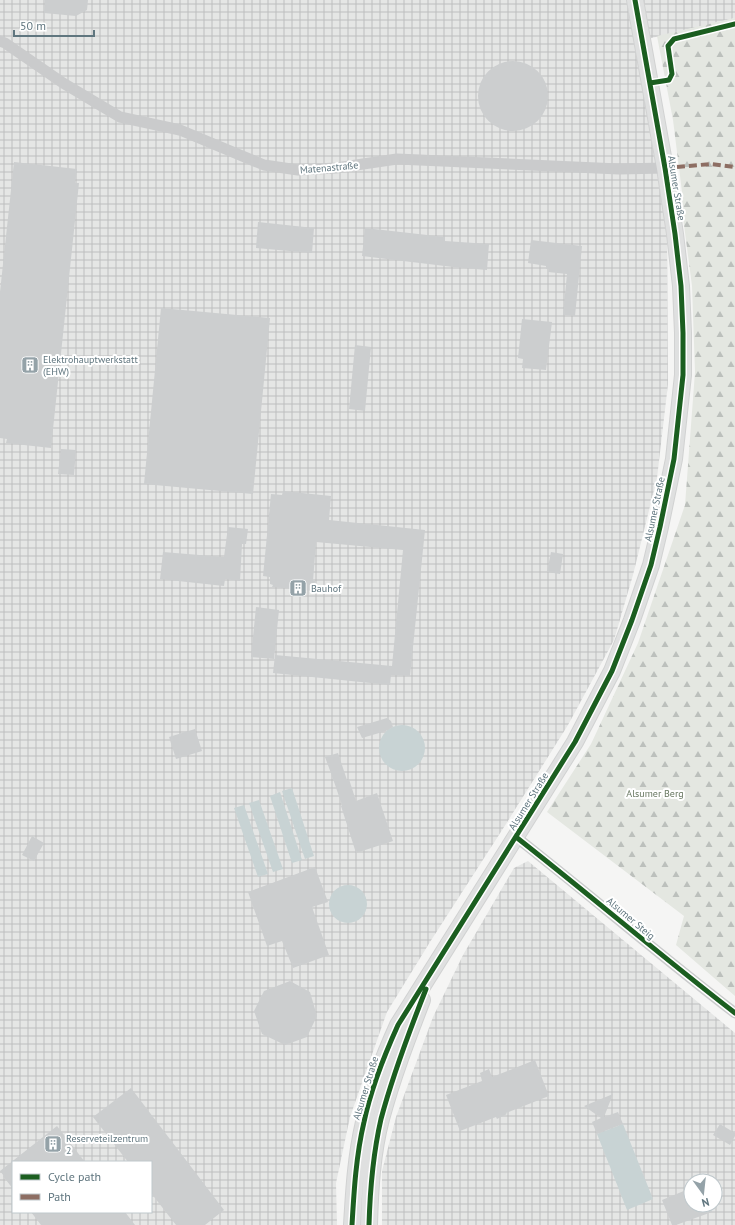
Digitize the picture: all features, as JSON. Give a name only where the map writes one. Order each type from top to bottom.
[{"type":"street","name":"Alsumer Straße","points":[[352,1225],[354,1183],[364,1122],[383,1058],[398,1024],[575,742],[612,671],[651,565],[660,527],[674,459],[683,375],[681,286],[665,168],[635,0]]},
{"type":"street","name":"Matenastraße","points":[[0,41],[63,83],[120,117],[180,130],[264,165],[298,170],[336,168],[397,159],[619,169],[665,168]]},
{"type":"street","name":"Alsumer Steig","points":[[516,837],[735,1013]]},
{"type":"street","name":"Alsumer Straße","points":[[368,1225],[372,1168],[381,1120],[398,1063],[434,968]]},
{"type":"shaded area","points":[[0,0],[735,0],[735,18],[635,42],[667,232],[668,384],[657,478],[633,575],[614,640],[568,725],[387,1012],[350,1117],[336,1183],[337,1225],[0,1225]]},
{"type":"shaded area","points":[[397,725],[407,725],[415,729],[421,735],[425,743],[425,753],[421,761],[415,767],[407,771],[397,771],[389,767],[383,761],[379,753],[379,743],[383,735],[389,729]]},
{"type":"shaded area","points":[[292,788],[314,856],[305,859],[282,791]]},
{"type":"shaded area","points":[[280,792],[302,860],[292,863],[270,796]]},
{"type":"shaded area","points":[[259,800],[283,869],[273,872],[249,803]]},
{"type":"shaded area","points":[[244,805],[268,874],[258,877],[234,808]]},
{"type":"shaded area","points":[[528,861],[735,1033],[735,1225],[382,1225],[382,1171],[396,1117],[433,1017],[463,955],[514,868]]},
{"type":"shaded area","points":[[348,885],[361,891],[367,904],[361,917],[348,923],[335,917],[329,904],[335,891]]},
{"type":"shaded area","points":[[623,1124],[653,1199],[627,1210],[597,1134]]},
{"type":"green space","name":"Alsumer Berg","points":[[735,18],[735,996],[676,945],[684,916],[547,812],[591,744],[638,643],[685,505],[695,372],[692,286],[681,202],[683,200],[673,120],[657,36]]},
{"type":"building","points":[[45,0],[88,0],[87,10],[76,16],[44,13]]},
{"type":"building","points":[[513,61],[526,64],[538,71],[545,83],[548,96],[545,109],[538,121],[526,128],[513,131],[500,128],[488,121],[481,109],[478,96],[481,83],[488,71],[500,64]]},
{"type":"building","name":"Elektrohauptwerkstatt (EHW)","points":[[14,162],[77,169],[75,183],[79,183],[51,448],[6,443],[7,439],[0,438],[0,292]]},
{"type":"building","points":[[258,222],[314,228],[312,253],[256,248]]},
{"type":"building","points":[[365,228],[445,237],[445,241],[489,244],[487,270],[362,256]]},
{"type":"building","points":[[531,240],[582,246],[575,316],[563,315],[567,274],[548,272],[549,269],[546,269],[546,266],[528,263]]},
{"type":"building","points":[[161,308],[270,318],[253,494],[144,484]]},
{"type":"building","points":[[522,319],[552,322],[546,370],[522,368],[523,359],[518,358]]},
{"type":"building","points":[[355,345],[371,347],[365,411],[349,409]]},
{"type":"building","points":[[61,449],[76,450],[74,475],[58,474]]},
{"type":"building","name":"Bauhof","points":[[283,491],[331,496],[329,520],[425,530],[410,676],[391,675],[390,685],[273,673],[275,655],[392,666],[403,550],[316,542],[313,581],[315,581],[314,591],[272,587],[273,585],[270,584],[270,577],[263,576],[271,494],[282,495]]},
{"type":"building","points":[[228,527],[248,529],[246,544],[242,544],[240,581],[225,579],[224,586],[160,579],[163,552],[224,557]]},
{"type":"building","points":[[551,552],[563,554],[560,574],[547,572]]},
{"type":"building","points":[[256,607],[279,610],[274,659],[251,657]]},
{"type":"building","points":[[387,718],[391,721],[393,727],[386,731],[362,738],[357,727]]},
{"type":"building","points":[[195,729],[202,751],[176,759],[169,737]]},
{"type":"building","points":[[338,753],[356,801],[377,793],[393,841],[356,853],[341,806],[342,805],[325,757]]},
{"type":"building","points":[[32,836],[44,843],[34,861],[22,855]]},
{"type":"building","points":[[315,867],[328,902],[312,907],[329,955],[293,968],[282,941],[267,946],[248,892]]},
{"type":"building","points":[[290,981],[310,992],[317,1016],[307,1037],[285,1045],[262,1034],[254,1011],[264,991]]},
{"type":"building","points":[[535,1060],[549,1096],[506,1113],[507,1114],[497,1119],[496,1117],[460,1131],[446,1095],[482,1081],[480,1073],[489,1069],[492,1077]]},
{"type":"building","points":[[131,1088],[224,1210],[205,1225],[176,1225],[152,1194],[152,1161],[127,1161],[93,1117]]},
{"type":"building","points":[[613,1094],[604,1117],[618,1112],[623,1124],[597,1134],[592,1122],[601,1118],[584,1106]]},
{"type":"building","points":[[720,1124],[735,1133],[730,1145],[713,1135]]},
{"type":"building","name":"Reserveteilzentrum 2","points":[[57,1126],[84,1161],[13,1161]]},
{"type":"building","name":"Reserveteilzentrum 2","points":[[12,1162],[12,1188],[3,1176],[0,1171]]},
{"type":"building","points":[[683,1191],[683,1213],[709,1213],[676,1225],[672,1225],[662,1200]]},
{"type":"building","points":[[32,1213],[126,1213],[135,1225],[41,1225]]},
{"type":"marked path","points":[[665,168],[711,164],[735,167]]},
{"type":"cycle path","points":[[352,1225],[357,1161],[361,1135],[374,1085],[398,1025],[575,742],[612,671],[651,565],[660,527],[674,459],[683,375],[681,286],[665,168],[635,0]]},
{"type":"cycle path","points":[[650,83],[669,80],[672,74],[668,46],[674,39],[735,24]]},
{"type":"cycle path","points":[[516,837],[735,1013]]},
{"type":"cycle path","points":[[369,1225],[372,1172],[381,1119],[413,1021],[426,989]]},
{"type":"place","name":"Elektrohauptwerkstatt (EHW)","points":[[30,365]]},
{"type":"place","name":"Bauhof","points":[[298,588]]},
{"type":"place","name":"Reserveteilzentrum 2","points":[[53,1144]]}]
